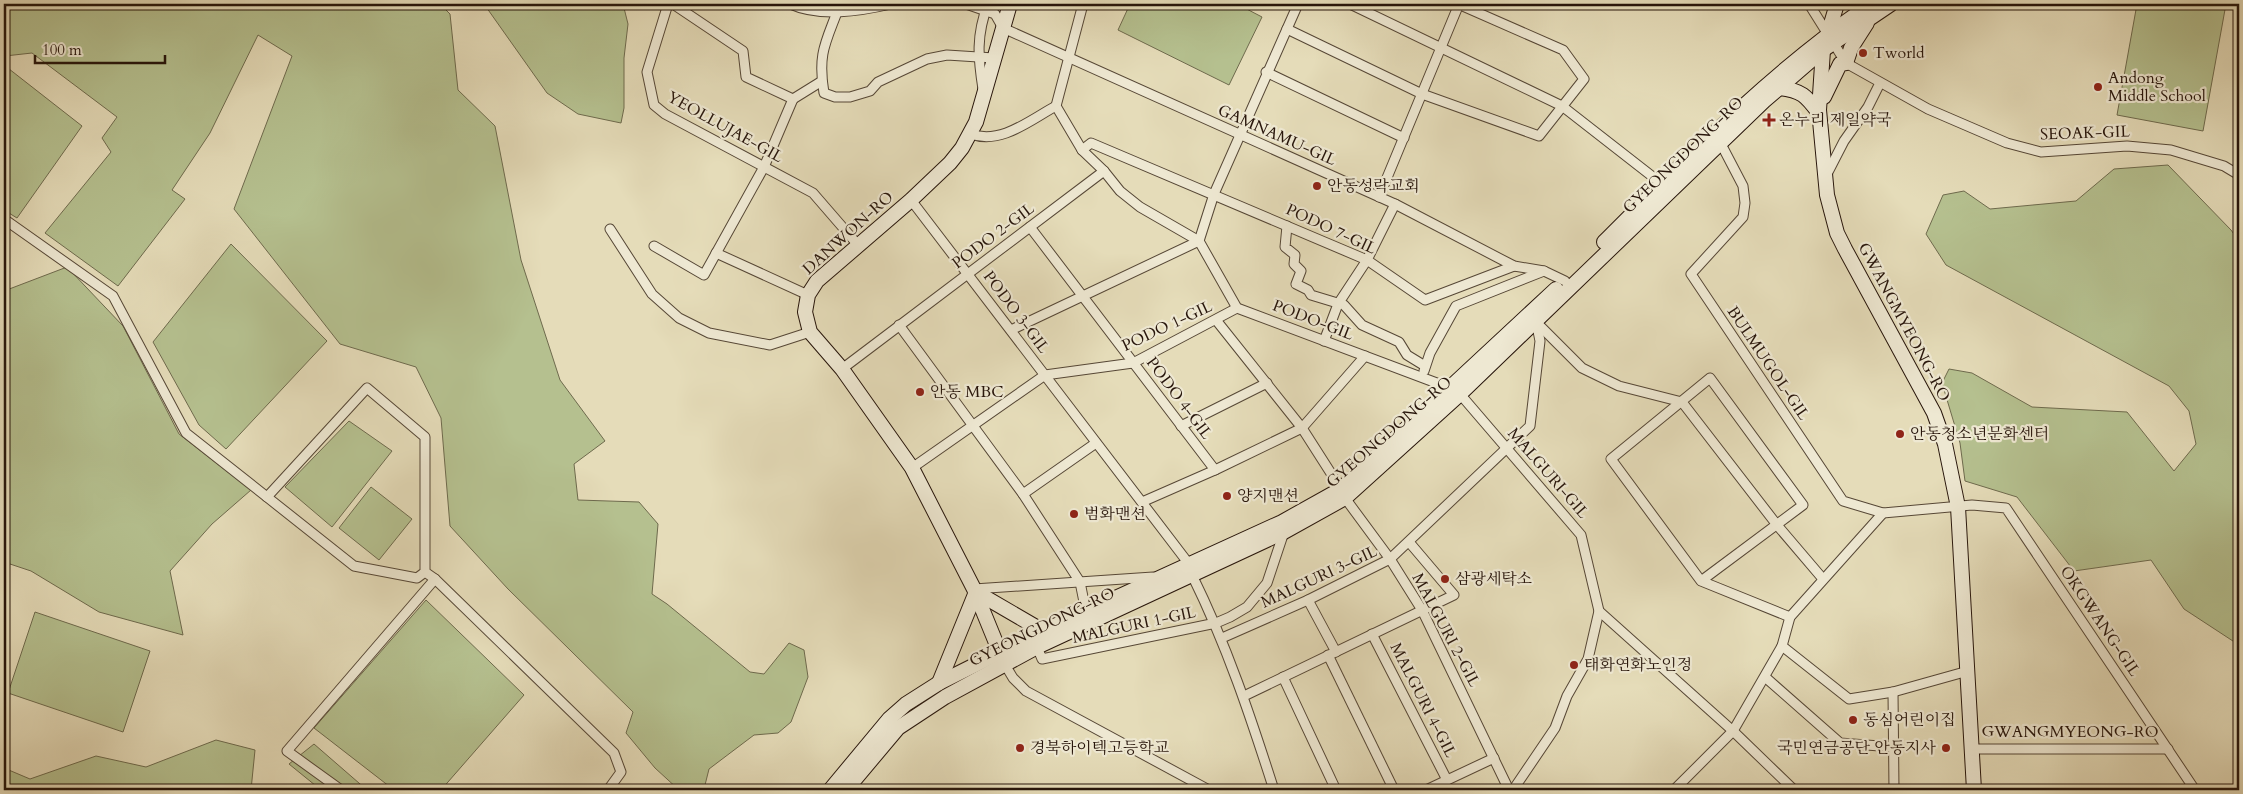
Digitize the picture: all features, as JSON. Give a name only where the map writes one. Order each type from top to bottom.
[{"type":"street","name":"YEOLLUJAE-GIL","points":[[668,4],[646,72],[654,105],[665,114],[813,193],[858,245]]},
{"type":"street","points":[[673,4],[743,51],[746,77],[793,99]]},
{"type":"street","points":[[790,4],[814,10],[839,8],[870,9],[891,4]]},
{"type":"street","points":[[966,4],[986,7],[995,14],[1004,28]]},
{"type":"street","name":"DANWON-RO","points":[[1002,658],[975,591],[912,468],[842,369],[810,332],[804,312],[808,295],[818,281],[911,200],[950,163],[971,134],[1010,4]]},
{"type":"street","points":[[1083,4],[1056,106],[1082,150],[1104,171],[1120,191],[1140,207],[1198,240],[1237,308]]},
{"type":"street","points":[[1011,330],[1198,240],[1214,194],[1239,134],[1298,4]]},
{"type":"street","points":[[1350,4],[1562,106],[1662,184]]},
{"type":"street","points":[[1287,29],[1422,94],[1539,136],[1584,79],[1563,50],[1459,4],[1441,48],[1422,94],[1404,138],[1379,197]]},
{"type":"street","name":"SEOAK-GIL","points":[[1809,4],[1828,42],[1846,63],[1928,110],[2007,143],[2041,152],[2127,146],[2171,150],[2224,166],[2239,175]]},
{"type":"street","name":"GWANGMYEONG-RO","points":[[1837,4],[1828,42],[1819,112],[1827,195],[1837,233],[1934,413],[1945,444],[1958,506],[1974,790]]},
{"type":"street","name":"GYEONGDONG-RO","points":[[1532,318],[1565,280],[1712,133],[1777,75],[1828,42],[1871,10],[1890,4]]},
{"type":"street","points":[[984,94],[977,56],[978,41],[986,7]]},
{"type":"street","points":[[839,8],[826,36],[821,62],[824,93],[835,97],[850,97],[870,91],[878,82],[927,59],[947,55],[994,58]]},
{"type":"street","points":[[1780,88],[1799,91],[1805,95],[1819,112],[1840,64],[1846,63],[1851,48],[1871,10]]},
{"type":"street","name":"GAMNAMU-GIL","points":[[1004,28],[1379,197],[1514,266],[1544,271],[1565,280]]},
{"type":"street","name":"GYEONGDONG-RO","points":[[846,790],[898,728],[1042,631],[1161,577],[1190,569],[1284,532],[1343,493],[1455,391],[1828,42]]},
{"type":"street","points":[[1266,72],[1404,138]]},
{"type":"street","points":[[654,246],[704,275],[764,167],[793,99],[822,82]]},
{"type":"street","points":[[1825,177],[1844,141],[1868,107],[1880,83]]},
{"type":"street","points":[[971,134],[992,138],[1007,133],[1056,106]]},
{"type":"street","name":"BULMUGOL-GIL","points":[[1720,142],[1743,186],[1745,203],[1743,217],[1691,274],[1843,501],[1883,513],[1958,506]]},
{"type":"street","name":"PODO 7-GIL","points":[[1082,150],[1091,143],[1367,260],[1425,300],[1514,266]]},
{"type":"street","name":"PODO 2-GIL","points":[[842,369],[1104,171]]},
{"type":"street","name":"PODO 3-GIL","points":[[911,200],[1142,502],[1190,569]]},
{"type":"street","points":[[1324,341],[1338,304],[1367,260],[1394,204]]},
{"type":"street","points":[[4,219],[113,296],[186,433],[354,566],[417,578],[425,572]]},
{"type":"street","points":[[1287,226],[1285,247],[1295,255],[1294,264],[1301,271],[1296,284],[1308,290],[1311,296],[1344,305],[1362,326],[1399,342],[1407,355],[1425,366]]},
{"type":"street","name":"PODO 4-GIL","points":[[1030,227],[1215,470]]},
{"type":"street","points":[[610,228],[652,294],[678,318],[709,333],[770,346],[810,332]]},
{"type":"street","points":[[716,253],[808,295]]},
{"type":"street","points":[[1422,378],[1425,366],[1456,306],[1544,271]]},
{"type":"street","name":"PODO 1-GIL","points":[[912,468],[1045,375],[1133,362],[1237,308]]},
{"type":"street","name":"PODO-GIL","points":[[1237,308],[1455,391]]},
{"type":"street","points":[[1532,318],[1582,368],[1619,386],[1682,402],[1777,524],[1823,579]]},
{"type":"street","name":"MALGURI 3-GIL","points":[[1222,638],[1308,600],[1390,559],[1530,426],[1540,341],[1532,318]]},
{"type":"street","name":"MALGURI 2-GIL","points":[[1216,320],[1302,428],[1343,493],[1390,559],[1422,610],[1509,790]]},
{"type":"street","points":[[899,326],[1023,494],[1080,582],[1086,612]]},
{"type":"street","points":[[1142,502],[1215,470],[1302,428],[1365,356]]},
{"type":"street","points":[[1701,581],[1803,505],[1710,378],[1611,459],[1701,581],[1790,617]]},
{"type":"street","points":[[1181,426],[1267,383]]},
{"type":"street","points":[[267,497],[367,388],[425,437],[425,572]]},
{"type":"street","name":"MALGURI-GIL","points":[[1455,391],[1582,535],[1599,611]]},
{"type":"street","points":[[1023,494],[1096,442]]},
{"type":"street","name":"GYEONGDONG-RO","points":[[830,790],[889,718],[906,704],[939,683],[1002,658],[1036,647],[1343,493]]},
{"type":"street","name":"OKGWANG-GIL","points":[[1958,506],[1972,505],[2006,508],[2195,790]]},
{"type":"street","points":[[1674,790],[1733,731],[1782,646],[1790,617],[1883,513]]},
{"type":"street","name":"MALGURI 1-GIL","points":[[1036,647],[1042,659],[1216,623],[1247,607],[1267,583],[1284,532]]},
{"type":"street","name":"MALGURI 4-GIL","points":[[1244,696],[1454,595],[1409,542]]},
{"type":"street","name":"MALGURI 1-GIL","points":[[1190,569],[1222,638],[1244,696],[1274,790]]},
{"type":"street","points":[[425,572],[435,579],[614,753],[621,772],[608,790]]},
{"type":"street","points":[[975,591],[1161,577]]},
{"type":"street","points":[[341,790],[287,751],[435,579]]},
{"type":"street","points":[[975,591],[1042,631]]},
{"type":"street","points":[[939,683],[975,591]]},
{"type":"street","points":[[1308,600],[1394,790]]},
{"type":"street","points":[[1513,790],[1554,728],[1567,696],[1588,659],[1599,611],[1733,731],[1791,789]]},
{"type":"street","name":"MALGURI 4-GIL","points":[[1372,634],[1447,780]]},
{"type":"street","points":[[1782,646],[1849,699],[1893,692],[1968,671]]},
{"type":"street","points":[[1002,658],[1013,678],[1026,691],[1209,790]]},
{"type":"street","points":[[1283,677],[1336,790]]},
{"type":"street","points":[[1765,677],[1840,743],[1893,747]]},
{"type":"street","points":[[1893,692],[1894,790]]},
{"type":"street","name":"GWANGMYEONG-RO","points":[[1973,749],[2168,749]]},
{"type":"street","points":[[1426,790],[1494,758]]},
{"type":"green space","points":[[4,4],[440,4],[450,14],[458,90],[495,126],[521,260],[560,380],[605,441],[574,464],[578,500],[639,502],[658,524],[652,594],[667,604],[750,672],[764,674],[789,643],[804,650],[808,677],[791,722],[778,733],[754,735],[709,769],[705,785],[679,790],[655,768],[626,733],[633,712],[508,589],[450,526],[441,418],[416,367],[340,344],[234,209],[292,56],[258,35],[210,133],[172,190],[185,199],[118,286],[45,233],[111,152],[102,138],[117,117],[32,53],[5,56]]},
{"type":"green space","points":[[484,4],[623,4],[628,24],[624,58],[624,108],[621,123],[578,114],[547,93]]},
{"type":"green space","points":[[1130,4],[1237,4],[1262,17],[1229,85],[1118,30]]},
{"type":"green space","points":[[2137,4],[2226,4],[2203,131],[2117,115]]},
{"type":"green space","points":[[4,65],[82,126],[17,218],[4,210]]},
{"type":"green space","points":[[2168,165],[2231,230],[2239,241],[2239,645],[2184,609],[2151,560],[2074,571],[2017,497],[1965,481],[1960,443],[1942,383],[1949,369],[1972,373],[2032,407],[2127,412],[2174,471],[2196,444],[2189,411],[2169,386],[1946,265],[1926,234],[1943,195],[1964,191],[1990,209],[2076,201],[2114,169]]},
{"type":"green space","points":[[231,244],[327,341],[226,449],[199,425],[153,342]]},
{"type":"green space","points":[[67,267],[123,326],[179,434],[251,490],[212,524],[170,571],[183,635],[99,612],[31,571],[4,562],[4,291]]},
{"type":"green space","points":[[349,421],[392,451],[332,527],[285,487]]},
{"type":"green space","points":[[371,487],[412,519],[379,560],[339,528]]},
{"type":"green space","points":[[426,600],[524,695],[441,790],[394,790],[314,728]]},
{"type":"green space","points":[[35,612],[150,651],[123,732],[8,693]]},
{"type":"green space","points":[[216,740],[255,750],[251,790],[4,790],[4,768],[30,779],[96,756],[146,767]]},
{"type":"green space","points":[[314,744],[367,790],[321,790],[289,764]]},
{"type":"place","name":"Tworld","points":[[1863,53]]},
{"type":"place","name":"Andong Middle School","points":[[2098,87]]},
{"type":"place","name":"온누리 제일약국","points":[[1769,120]]},
{"type":"place","name":"안동성락교회","points":[[1317,186]]},
{"type":"place","name":"안동 MBC","points":[[920,392]]},
{"type":"place","name":"안동청소년문화센터","points":[[1900,434]]},
{"type":"place","name":"양지맨션","points":[[1227,496]]},
{"type":"place","name":"범화맨션","points":[[1074,514]]},
{"type":"place","name":"삼광세탁소","points":[[1445,579]]},
{"type":"place","name":"태화연화노인정","points":[[1574,665]]},
{"type":"place","name":"동심어린이집","points":[[1853,720]]},
{"type":"place","name":"경북하이텍고등학교","points":[[1020,748]]},
{"type":"place","name":"국민연금공단 안동지사","points":[[1946,748]]}]
